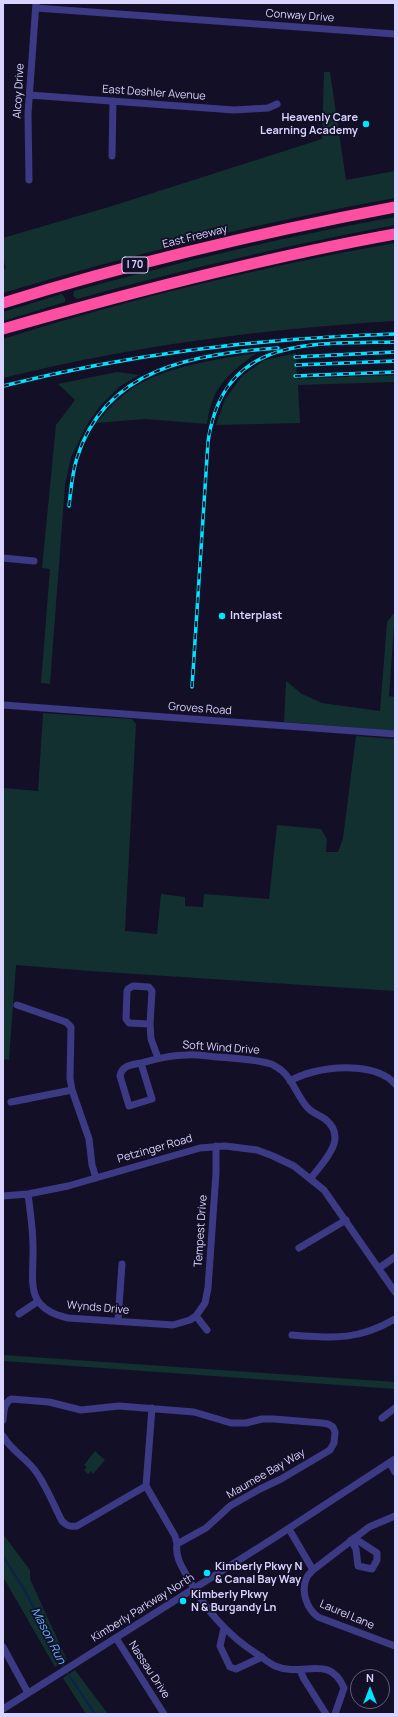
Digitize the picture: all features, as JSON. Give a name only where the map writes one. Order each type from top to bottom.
[{"type":"highway","name":"East Freeway","points":[[3,303],[154,260],[269,232],[395,207]]},
{"type":"highway","name":"I 70","points":[[3,330],[114,298],[208,274],[349,242],[395,234]]},
{"type":"street","name":"Conway Drive","points":[[36,5],[395,34]]},
{"type":"street","name":"Alcoy Drive","points":[[29,180],[28,114],[36,5]]},
{"type":"street","name":"East Deshler Avenue","points":[[29,95],[234,110],[268,108],[277,104]]},
{"type":"street","points":[[112,156],[113,101]]},
{"type":"street","points":[[3,558],[34,561]]},
{"type":"street","name":"Groves Road","points":[[3,705],[395,734]]},
{"type":"street","points":[[150,1024],[129,1023],[126,1019],[127,991],[130,987],[149,987],[152,991],[150,1024],[151,1039],[158,1058]]},
{"type":"street","points":[[17,1005],[66,1022],[72,1027],[70,1078],[72,1090],[89,1139],[92,1165],[96,1178]]},
{"type":"street","name":"Soft Wind Drive","points":[[141,1063],[152,1099],[128,1106],[120,1076],[120,1071],[127,1066],[158,1058],[186,1055],[249,1060],[272,1064],[282,1071],[290,1081],[300,1099],[310,1111],[331,1125],[335,1134],[331,1152],[311,1178]]},
{"type":"street","points":[[290,1081],[311,1072],[340,1068],[384,1074],[395,1084]]},
{"type":"street","points":[[11,1102],[72,1090]]},
{"type":"street","name":"Petzinger Road","points":[[3,1196],[28,1194],[68,1186],[184,1151],[216,1146],[241,1147],[273,1156],[294,1166],[311,1178],[324,1190],[395,1292]]},
{"type":"street","name":"Tempest Drive","points":[[196,1316],[205,1303],[208,1288],[216,1173],[216,1146]]},
{"type":"street","points":[[18,1314],[37,1302],[32,1282],[33,1242],[28,1194]]},
{"type":"street","points":[[299,1248],[346,1220]]},
{"type":"street","points":[[379,1268],[395,1257]]},
{"type":"street","points":[[118,1321],[122,1264]]},
{"type":"street","name":"Wynds Drive","points":[[37,1302],[47,1311],[61,1316],[173,1325],[186,1322],[196,1316]]},
{"type":"street","points":[[196,1316],[207,1330]]},
{"type":"street","points":[[292,1335],[331,1337],[353,1336],[364,1334],[395,1319]]},
{"type":"street","points":[[3,1420],[5,1407],[7,1402],[11,1399],[49,1402],[81,1410],[119,1406],[152,1408],[146,1486],[174,1532],[177,1544],[177,1558],[194,1589],[210,1612],[224,1628],[238,1641],[275,1666],[295,1671],[323,1668],[330,1670],[342,1682],[344,1688],[335,1714]]},
{"type":"street","name":"Maumee Bay Way","points":[[152,1408],[194,1412],[231,1423],[246,1423],[262,1419],[322,1422],[333,1427],[335,1432],[334,1443],[330,1450],[230,1506],[206,1528],[177,1544]]},
{"type":"street","points":[[382,1418],[395,1408]]},
{"type":"street","points":[[3,1436],[36,1472],[62,1521],[66,1525],[77,1526],[146,1486]]},
{"type":"street","points":[[392,1461],[395,1472]]},
{"type":"street","name":"Kimberly Parkway North","points":[[3,1709],[289,1529],[392,1461]]},
{"type":"street","name":"Laurel Lane","points":[[395,1516],[369,1527],[313,1570],[307,1577],[304,1591],[308,1606],[318,1617],[395,1646]]},
{"type":"street","points":[[289,1529],[313,1570]]},
{"type":"street","points":[[224,1628],[220,1646],[230,1667],[236,1669],[262,1657]]},
{"type":"street","name":"Nassau Drive","points":[[116,1638],[164,1714]]},
{"type":"street","points":[[3,1648],[28,1693]]},
{"type":"street","points":[[300,1670],[326,1714]]},
{"type":"green space","points":[[324,72],[330,72],[346,180],[395,171],[395,198],[247,228],[100,265],[3,293],[3,270],[6,268],[3,259],[3,238],[112,206],[322,139]]},
{"type":"green space","points":[[395,217],[395,225],[235,259],[77,299],[73,296],[74,291],[194,260],[314,232]]},
{"type":"green space","points":[[395,243],[395,321],[346,324],[198,340],[100,357],[3,378],[3,339],[148,297],[296,262]]},
{"type":"green space","points":[[62,294],[65,298],[65,302],[3,321],[3,312]]},
{"type":"green space","points":[[257,353],[230,375],[217,390],[209,411],[207,424],[145,419],[96,423],[125,394],[138,385],[158,375],[186,366]]},
{"type":"green space","points":[[296,353],[297,379],[395,375],[395,382],[298,385],[300,423],[216,425],[225,399],[243,375],[265,360]]},
{"type":"green space","points":[[117,372],[139,375],[119,387],[101,405],[88,423],[71,457],[65,485],[50,684],[41,683],[50,569],[42,568],[56,425],[75,400],[58,384]]},
{"type":"green space","points":[[395,612],[389,696],[395,697],[395,731],[284,722],[286,681],[302,694],[322,703],[380,711],[387,622]]},
{"type":"green space","points":[[43,713],[132,719],[136,724],[125,931],[157,934],[161,894],[185,897],[185,906],[203,907],[204,894],[269,899],[277,825],[321,829],[327,839],[326,852],[338,852],[343,838],[356,736],[395,739],[395,991],[16,965],[9,1060],[3,1059],[3,788],[38,791]]},
{"type":"green space","points":[[3,1355],[395,1382],[395,1389],[3,1361]]},
{"type":"green space","points":[[95,1451],[105,1460],[93,1474],[91,1471],[88,1474],[84,1470],[87,1467],[84,1465]]},
{"type":"green space","points":[[3,1534],[30,1570],[30,1579],[67,1660],[55,1667],[3,1577]]},
{"type":"green space","points":[[75,1670],[108,1714],[86,1714],[63,1678]]},
{"type":"waterway","name":"Mason Run","points":[[3,1556],[25,1591],[64,1667]]},
{"type":"waterway","name":"Mason Run","points":[[66,1671],[95,1714]]},
{"type":"railway","points":[[3,386],[52,374],[149,356],[198,349],[296,339],[395,334]]},
{"type":"railway","points":[[192,687],[208,442],[217,407],[232,382],[252,364],[276,353],[303,346],[332,343],[395,342]]},
{"type":"railway","points":[[69,506],[75,464],[90,427],[109,403],[131,385],[157,371],[186,361],[216,355],[278,348]]},
{"type":"railway","points":[[295,357],[395,352]]},
{"type":"railway","points":[[296,365],[395,361]]},
{"type":"railway","points":[[295,376],[395,372]]},
{"type":"place","name":"Heavenly Care Learning Academy","points":[[366,124]]},
{"type":"place","name":"Interplast","points":[[222,616]]},
{"type":"place","name":"Kimberly Pkwy N & Canal Bay Way","points":[[207,1573]]},
{"type":"place","name":"Kimberly Pkwy N & Burgandy Ln","points":[[183,1601]]}]
